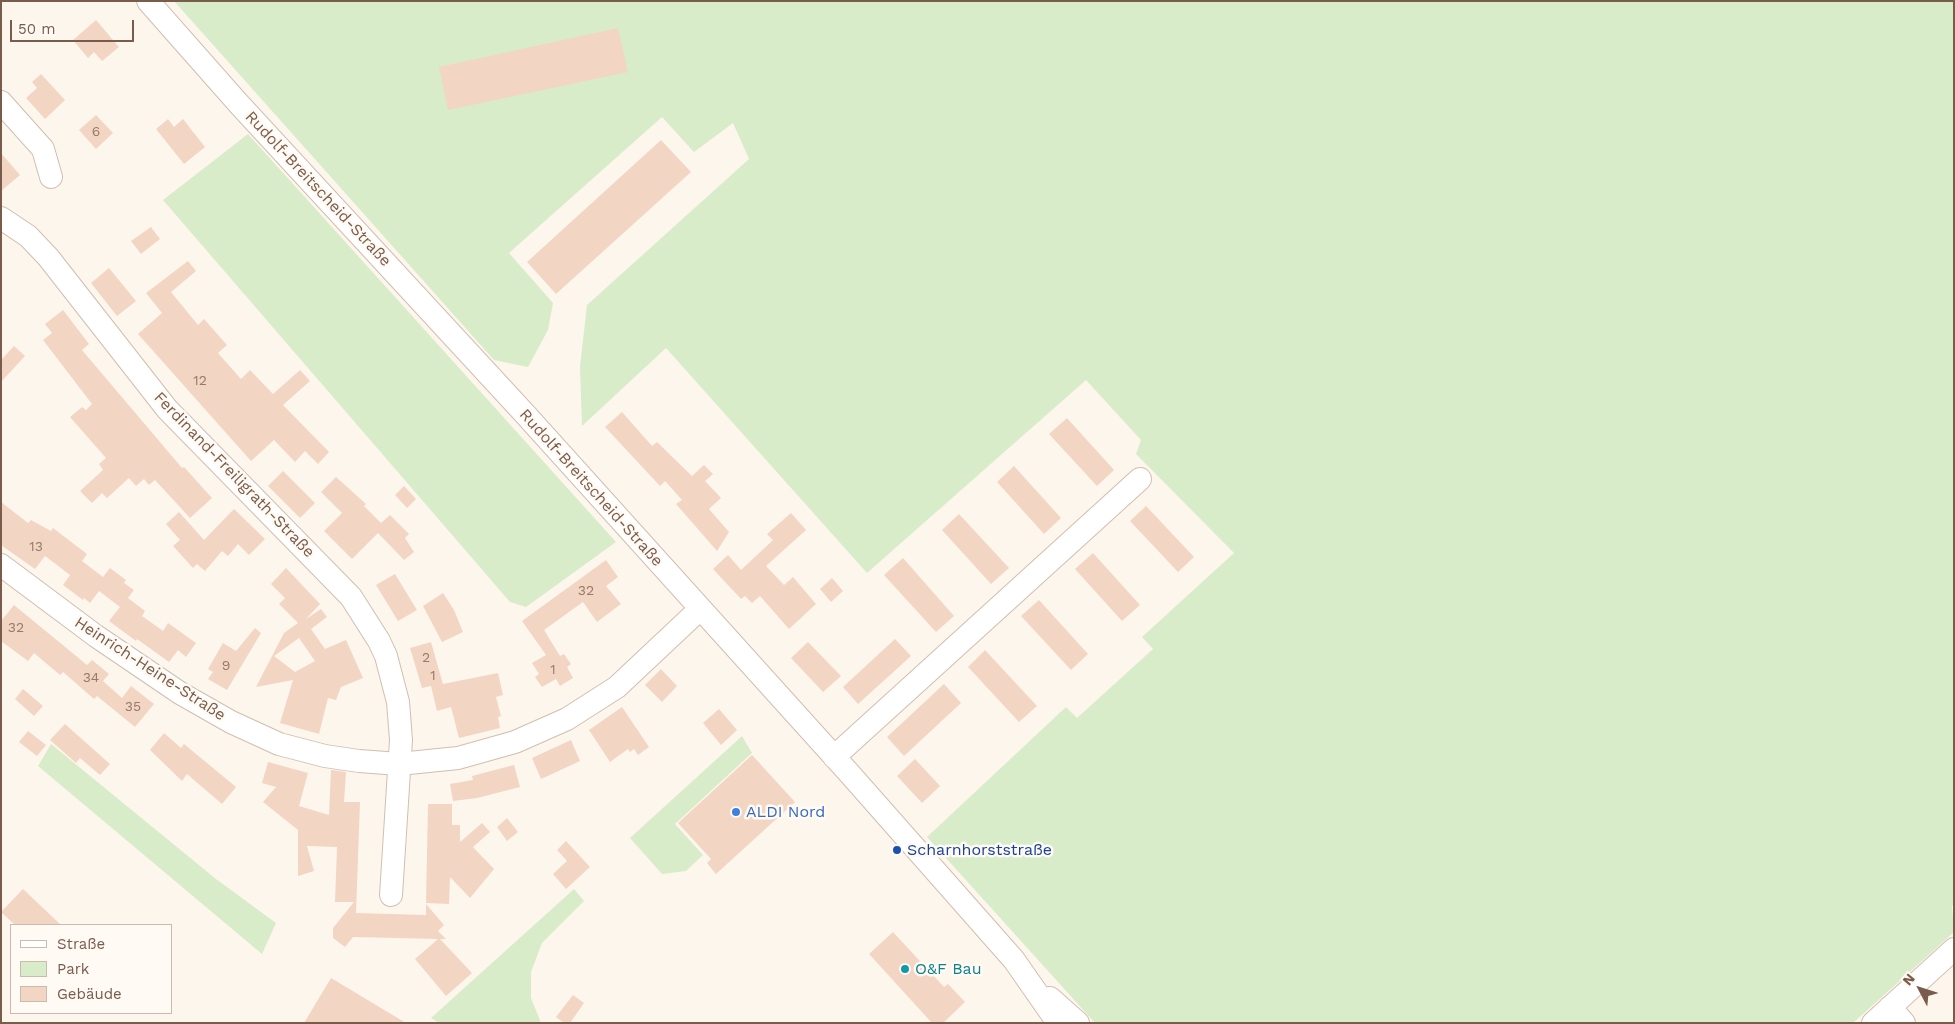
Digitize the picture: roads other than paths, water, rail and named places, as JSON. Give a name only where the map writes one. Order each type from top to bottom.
[{"type":"street","name":"Rudolf-Breitscheid-Straße","points":[[148,1],[834,757],[1029,979],[1078,1023]]},
{"type":"street","points":[[1,102],[43,149],[50,177]]},
{"type":"street","name":"Ferdinand-Freiligrath-Straße","points":[[1,218],[28,236],[167,409],[351,597],[379,640],[391,672],[399,711],[402,740],[399,764]]},
{"type":"street","points":[[834,757],[1140,480]]},
{"type":"street","name":"Heinrich-Heine-Straße","points":[[1,565],[96,636],[180,693],[231,722],[279,744],[325,756],[399,764],[458,758],[488,751],[515,742],[567,719],[617,687],[700,609]]},
{"type":"street","points":[[391,895],[399,764]]},
{"type":"street","points":[[1873,1023],[1897,1015],[1954,949]]},
{"type":"street","name":"Rudolf-Breitscheid-Straße","points":[[1029,979],[1058,1023]]},
{"type":"place","name":"ALDI Nord","points":[[736,812]]},
{"type":"place","name":"Scharnhorststraße","points":[[897,850]]},
{"type":"place","name":"O&F Bau","points":[[905,969]]}]
